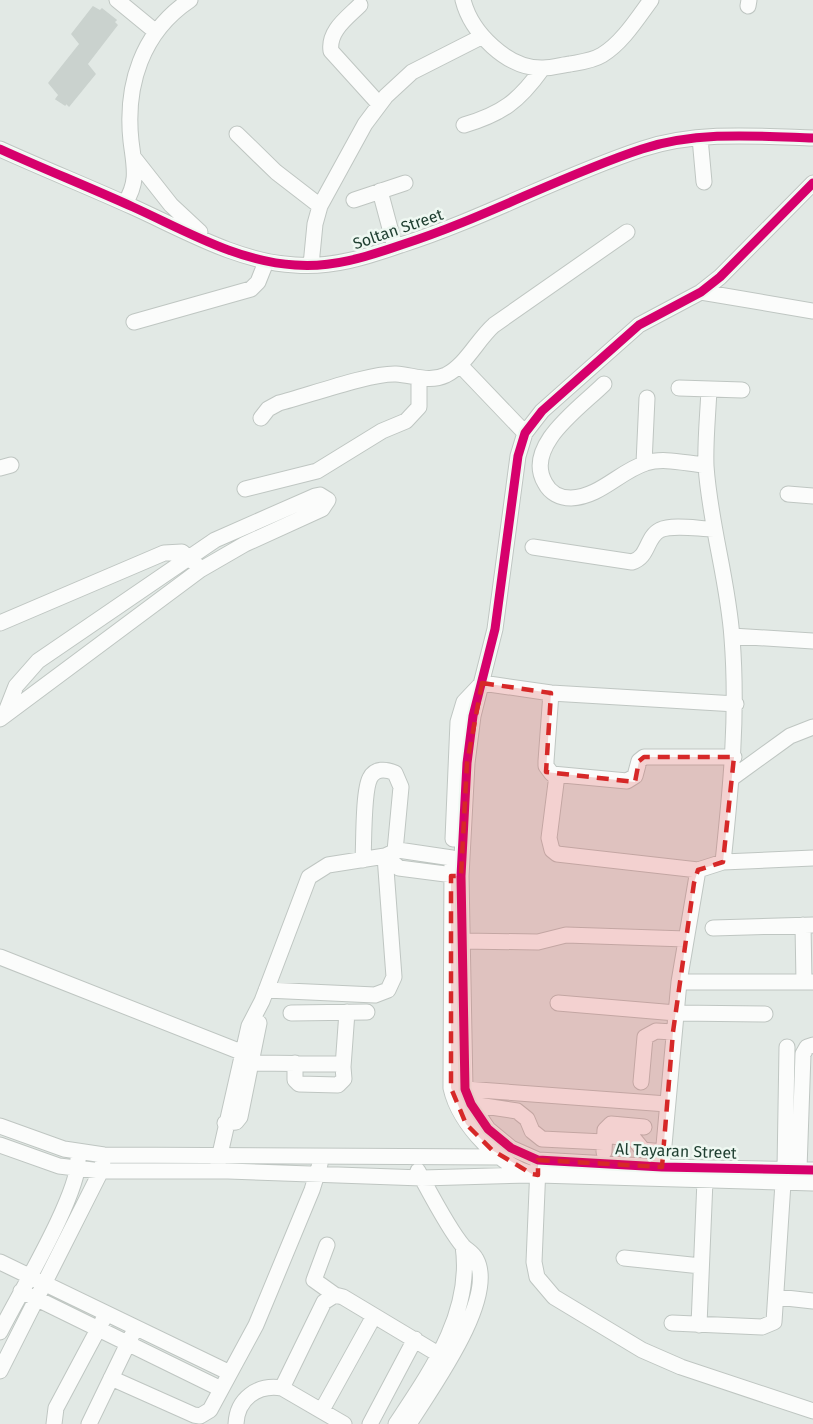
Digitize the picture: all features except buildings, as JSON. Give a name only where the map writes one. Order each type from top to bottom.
[{"type":"street","points":[[117,0],[156,32]]},
{"type":"street","points":[[125,203],[136,182],[130,121],[134,83],[142,54],[170,16],[190,0]]},
{"type":"street","points":[[463,0],[470,21],[481,37],[516,60],[542,69],[581,62],[602,55],[621,39],[651,0]]},
{"type":"street","points":[[360,5],[336,30],[332,37],[331,51],[379,104]]},
{"type":"street","points":[[311,265],[320,206],[379,104],[412,72],[481,37]]},
{"type":"street","points":[[464,125],[504,110],[521,96],[542,69]]},
{"type":"street","points":[[237,134],[276,172],[320,206]]},
{"type":"street","name":"Soltan Street","points":[[0,149],[216,244],[266,262],[311,265],[344,262],[395,247],[446,229],[633,153],[667,142],[730,136],[813,138]]},
{"type":"street","points":[[700,138],[704,182]]},
{"type":"street","points":[[134,158],[171,205],[216,244]]},
{"type":"street","points":[[354,200],[405,183]]},
{"type":"street","points":[[502,1157],[466,1124],[454,1101],[451,1088],[456,876],[473,716],[495,629],[518,456],[525,433],[542,411],[639,325],[655,314],[701,292],[720,277],[813,183]]},
{"type":"street","points":[[380,191],[395,247]]},
{"type":"street","points":[[261,418],[268,409],[279,403],[385,375],[436,379],[447,375],[460,365],[486,332],[627,232]]},
{"type":"street","points":[[134,322],[251,289],[258,282],[266,262]]},
{"type":"street","points":[[701,292],[813,311]]},
{"type":"street","points":[[460,365],[525,433]]},
{"type":"street","points":[[245,489],[309,475],[382,431],[406,421],[419,407],[419,379]]},
{"type":"street","points":[[604,384],[548,438],[541,458],[540,476],[548,489],[558,496],[571,498],[596,491],[644,463],[658,461],[706,465]]},
{"type":"street","points":[[679,388],[742,390]]},
{"type":"street","points":[[710,388],[706,465],[732,636],[736,704],[734,757],[723,862]]},
{"type":"street","points":[[644,463],[647,398]]},
{"type":"street","points":[[788,494],[813,496]]},
{"type":"street","points":[[320,495],[328,500],[322,509],[245,544],[200,570],[3,717],[16,686],[38,661],[190,556],[235,529],[315,496],[320,495]]},
{"type":"street","points":[[533,547],[632,562],[643,556],[654,535],[663,529],[714,529]]},
{"type":"street","points":[[0,623],[164,553],[175,551],[190,556],[200,570]]},
{"type":"street","points":[[732,636],[813,641]]},
{"type":"street","points":[[482,683],[551,693],[736,704]]},
{"type":"street","points":[[482,683],[464,702],[458,722],[452,858],[456,876],[462,941],[465,1089],[478,1117],[499,1139],[536,1170]]},
{"type":"street","points":[[551,693],[546,766],[552,774],[630,780],[635,776],[639,761],[644,757],[734,757]]},
{"type":"street","points":[[732,778],[790,736],[813,727]]},
{"type":"street","points":[[264,995],[375,995],[388,990],[394,977],[390,854],[401,786],[395,773],[381,770],[374,773],[368,786],[363,860]]},
{"type":"street","points":[[557,775],[549,838],[552,850],[557,854],[698,870],[723,862],[813,858]]},
{"type":"street","points":[[222,1171],[225,1155],[225,1123],[236,1122],[240,1117],[246,1058],[264,995],[309,877],[328,865],[390,854],[452,858]]},
{"type":"street","points":[[390,854],[399,868],[456,876]]},
{"type":"street","points":[[471,1104],[517,1111],[527,1119],[532,1131],[542,1139],[634,1139],[643,1150],[662,1160],[679,982],[698,870]]},
{"type":"street","points":[[679,982],[808,982],[808,925],[713,928]]},
{"type":"street","points":[[462,941],[538,942],[566,935],[686,939]]},
{"type":"street","points":[[0,957],[246,1058],[295,1063],[338,1064],[343,1067]]},
{"type":"street","points":[[558,1003],[676,1013],[765,1014]]},
{"type":"street","points":[[295,1063],[295,1080],[300,1085],[338,1086],[344,1079],[347,1012]]},
{"type":"street","points":[[291,1013],[367,1012]]},
{"type":"street","points":[[641,1082],[645,1037],[656,1031],[673,1032]]},
{"type":"street","points":[[672,1323],[768,1326],[776,1318],[795,1173],[803,1054],[807,1047],[813,1045]]},
{"type":"street","points":[[787,1047],[795,1173]]},
{"type":"street","points":[[465,1089],[667,1104]]},
{"type":"street","points":[[603,1164],[605,1138],[611,1124],[644,1127]]},
{"type":"street","points":[[0,1126],[77,1152],[104,1155],[313,1158],[502,1157],[536,1170]]},
{"type":"street","points":[[0,1145],[59,1166],[101,1171],[222,1171],[422,1178],[536,1170]]},
{"type":"street","points":[[0,1332],[70,1196],[79,1168],[77,1152]]},
{"type":"street","points":[[2,1364],[6,1342],[38,1299],[101,1171],[104,1155]]},
{"type":"street","points":[[111,1378],[194,1415],[200,1416],[210,1410],[256,1325],[311,1173],[313,1158]]},
{"type":"street","points":[[409,1424],[444,1356],[456,1321],[465,1280],[464,1246],[411,1158]]},
{"type":"street","name":"Al Tayaran Street","points":[[536,1170],[662,1160],[795,1173],[813,1183]]},
{"type":"street","points":[[536,1170],[534,1262],[537,1277],[554,1297],[624,1341],[664,1360],[813,1411]]},
{"type":"street","name":"Al Tayaran Street","points":[[536,1170],[705,1180],[795,1173]]},
{"type":"street","points":[[699,1325],[705,1180]]},
{"type":"street","points":[[58,1220],[73,1226]]},
{"type":"street","points":[[327,1245],[314,1280],[335,1295],[444,1356]]},
{"type":"street","points":[[624,1258],[701,1266]]},
{"type":"street","points":[[0,1262],[30,1274],[230,1372]]},
{"type":"street","points":[[21,1291],[221,1389]]},
{"type":"street","points":[[282,1388],[324,1302],[335,1295]]},
{"type":"street","points":[[777,1298],[813,1301]]},
{"type":"street","points":[[54,1424],[57,1408],[107,1312]]},
{"type":"street","points":[[322,1410],[374,1316]]},
{"type":"street","points":[[89,1424],[136,1327]]},
{"type":"street","points":[[370,1424],[415,1339]]},
{"type":"street","points":[[396,1424],[444,1356]]},
{"type":"street","points":[[234,1421],[242,1402],[252,1392],[267,1387],[282,1388],[344,1424]]},
{"type":"highlighted area","points":[[482,683],[551,693],[546,772],[635,782],[639,761],[644,757],[734,757],[723,862],[698,870],[694,883],[673,1032],[662,1167],[538,1160],[538,1175],[532,1174],[492,1150],[466,1124],[451,1088],[451,876],[461,876],[467,763]]},
{"type":"cycle path","points":[[0,149],[212,244],[274,263],[322,265],[362,257],[432,235],[611,160],[663,143],[727,136],[813,138]]},
{"type":"cycle path","points":[[813,183],[720,277],[701,292],[639,325],[542,411],[525,433],[518,456],[495,629],[473,716],[467,763],[461,876],[465,1089],[471,1104],[488,1129],[511,1148],[538,1160],[662,1167],[813,1170]]}]
